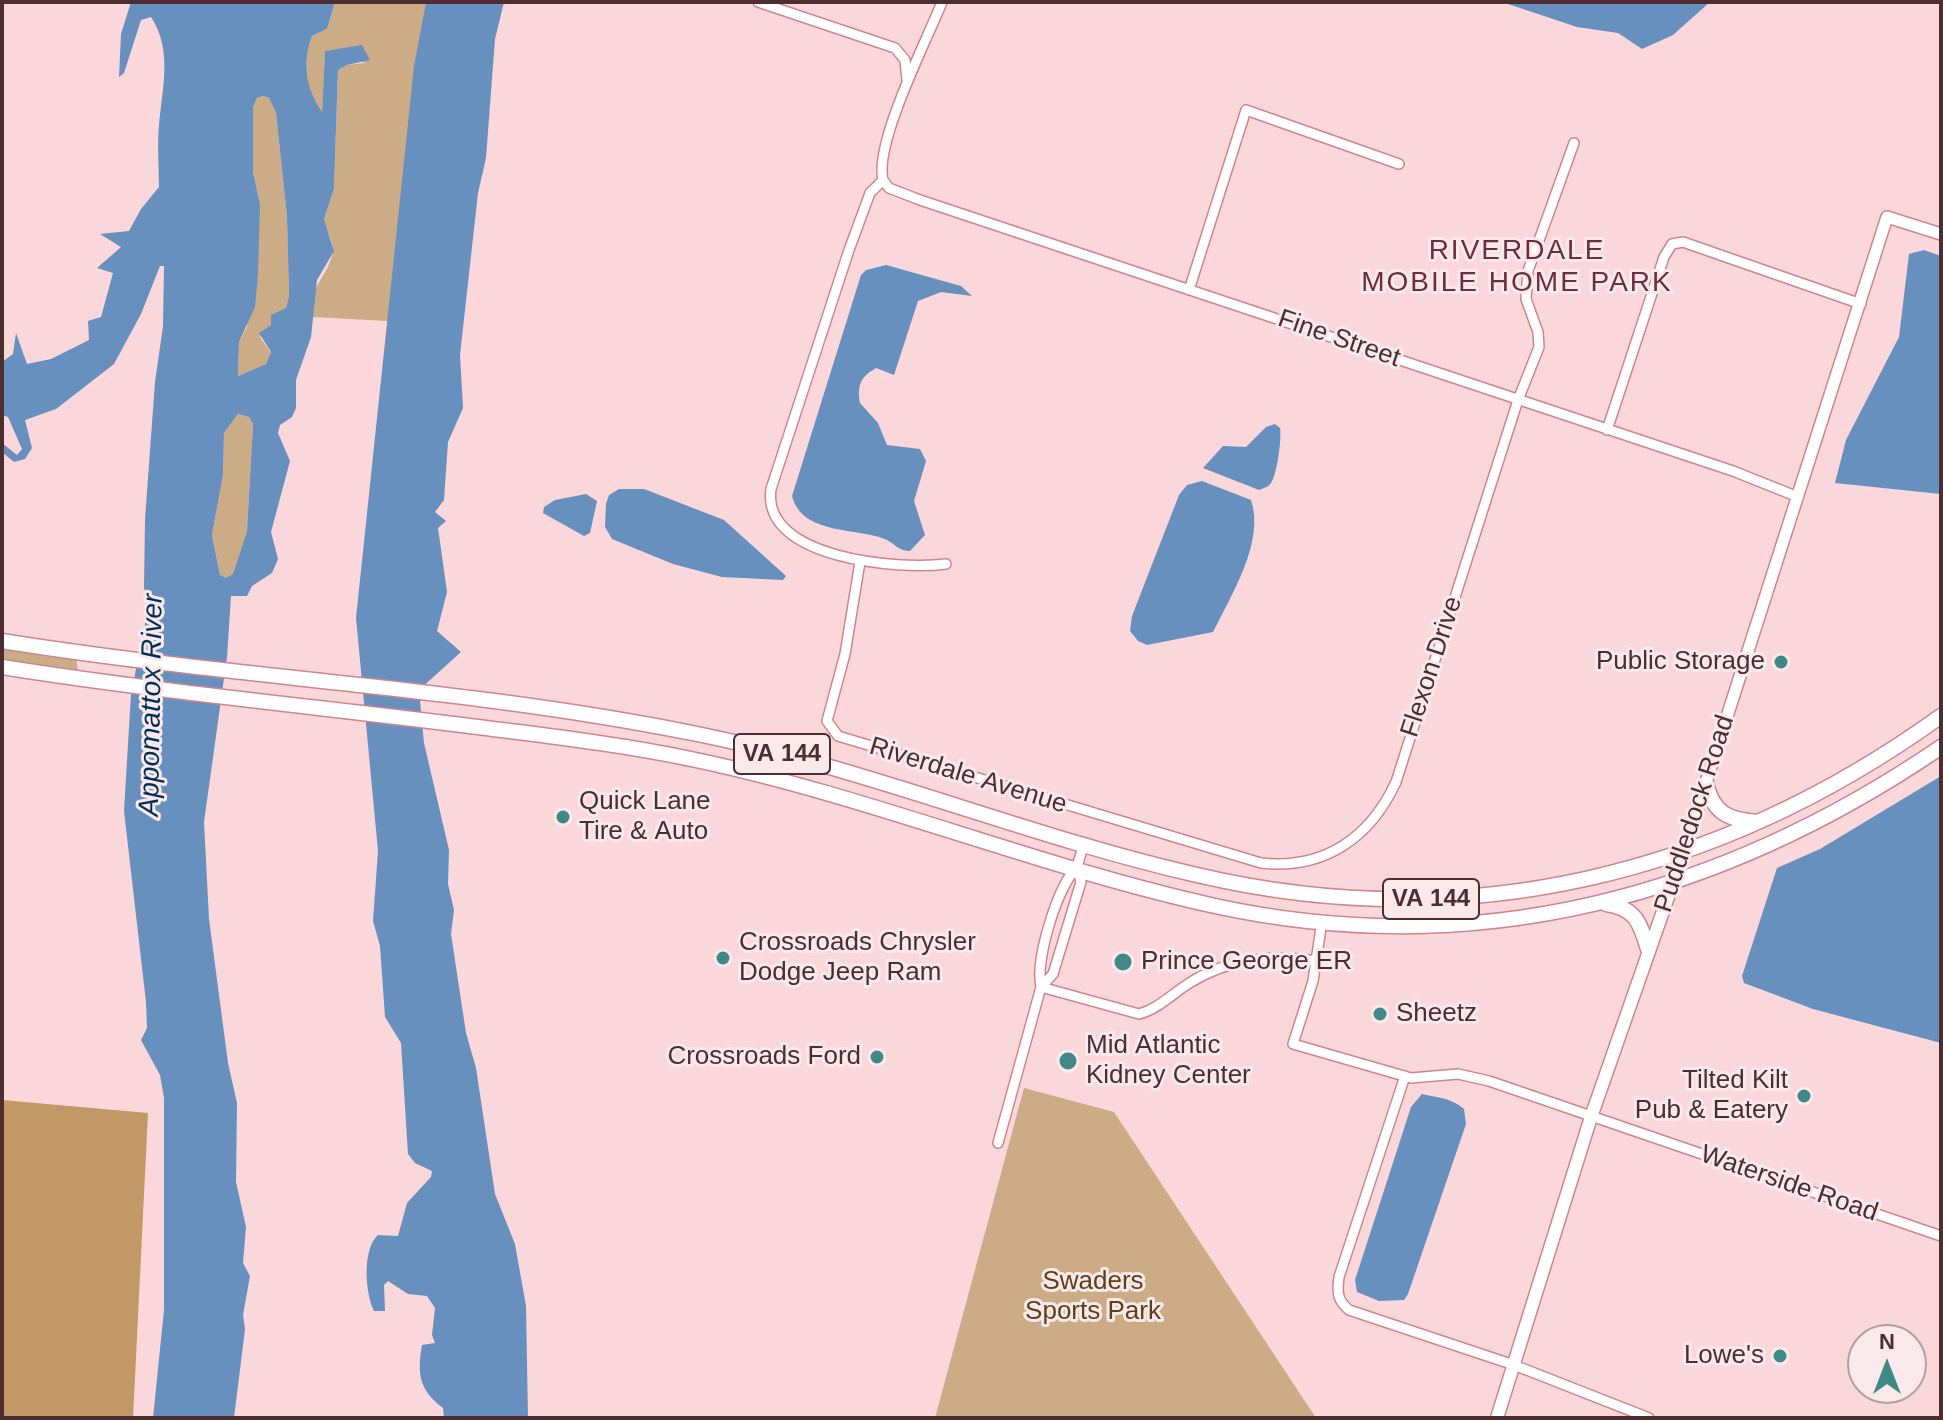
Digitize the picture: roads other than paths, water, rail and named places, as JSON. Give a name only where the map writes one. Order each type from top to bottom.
[{"type":"main road","name":"VA 144","points":[[2,641],[633,722],[726,740],[1225,882],[1304,894],[1390,900],[1520,892],[1609,874],[1683,854],[1763,822],[1860,771],[1941,716]]},
{"type":"main road","name":"VA 144","points":[[2,667],[618,745],[736,768],[1218,907],[1322,921],[1382,925],[1510,919],[1598,903],[1674,883],[1735,862],[1824,821],[1941,747]]},
{"type":"main road","points":[[1706,783],[1712,803],[1723,815],[1763,822]]},
{"type":"main road","name":"Puddledock Road","points":[[1497,1418],[1591,1117],[1683,854]]},
{"type":"main road","points":[[1598,903],[1618,906],[1635,915],[1648,949]]},
{"type":"street","points":[[758,2],[895,48],[905,60],[907,80]]},
{"type":"street","points":[[942,2],[907,80],[886,150],[883,180],[870,193],[854,236],[770,498],[773,515],[784,528],[835,554],[860,562],[908,567],[946,564]]},
{"type":"street","points":[[1189,290],[1246,110],[1399,164]]},
{"type":"street","name":"Flexon Drive","points":[[1273,864],[1319,859],[1345,846],[1370,826],[1387,801],[1518,400],[1539,347],[1538,332],[1526,299],[1528,271],[1574,143]]},
{"type":"street","name":"Fine Street","points":[[883,180],[889,188],[920,200],[1733,471],[1798,497]]},
{"type":"street","name":"Puddledock Road","points":[[1683,854],[1887,217],[1941,234]]},
{"type":"street","points":[[1607,430],[1664,257],[1672,244],[1688,244],[1861,304]]},
{"type":"street","name":"Riverdale Avenue","points":[[860,562],[845,654],[827,721],[833,732],[1189,843],[1273,864]]},
{"type":"street","points":[[1041,987],[1037,971],[1065,879],[1077,867],[1084,843]]},
{"type":"street","points":[[998,1143],[1041,987],[1053,974],[1077,896],[1081,882],[1077,867]]},
{"type":"street","points":[[1041,987],[1139,1014],[1206,973],[1234,965],[1289,957],[1317,961],[1322,921]]},
{"type":"street","name":"Waterside Road","points":[[1317,961],[1293,1044],[1405,1076],[1458,1074],[1941,1236]]},
{"type":"street","points":[[1405,1076],[1339,1277],[1337,1292],[1341,1303],[1349,1310],[1514,1365],[1649,1418]]},
{"type":"water","name":"Appomattox River","points":[[131,2],[335,2],[327,29],[312,36],[307,56],[309,85],[322,112],[325,51],[362,45],[370,60],[338,70],[334,189],[324,219],[334,251],[317,280],[311,337],[296,380],[296,408],[292,417],[280,425],[278,433],[290,461],[271,532],[278,559],[272,573],[252,586],[247,596],[231,596],[227,657],[204,822],[209,919],[228,1063],[237,1103],[236,1182],[246,1227],[243,1263],[250,1276],[243,1315],[245,1329],[234,1418],[153,1418],[164,1310],[164,1098],[160,1075],[141,1040],[147,1028],[146,1002],[124,811],[131,694],[148,609],[144,587],[145,519],[155,382],[163,326],[164,266],[160,266],[141,314],[114,364],[56,409],[25,420],[32,448],[25,459],[14,462],[2,452],[2,443],[17,455],[22,449],[8,417],[2,415],[2,362],[13,354],[16,333],[27,364],[51,359],[89,340],[88,321],[101,317],[113,273],[97,268],[121,247],[100,234],[129,231],[141,209],[159,187],[158,133],[164,70],[162,43],[151,17],[141,20],[124,73],[119,77],[121,34]],"holes":[[[257,98],[269,98],[276,113],[287,217],[289,296],[286,308],[271,315],[271,325],[259,333],[271,352],[266,364],[238,376],[239,342],[255,307],[258,274],[260,204],[253,172],[253,107]],[[238,414],[249,417],[253,424],[247,531],[233,574],[226,578],[220,575],[212,535],[223,475],[224,433]]]},
{"type":"water","points":[[426,2],[504,2],[495,39],[486,158],[478,193],[460,355],[463,408],[448,442],[444,500],[435,512],[446,521],[438,528],[447,592],[437,631],[461,652],[419,690],[424,743],[449,850],[448,884],[454,910],[451,934],[466,1033],[476,1068],[495,1194],[515,1244],[526,1306],[528,1418],[444,1418],[443,1408],[424,1388],[420,1373],[422,1345],[435,1343],[432,1335],[435,1308],[427,1296],[408,1294],[388,1281],[384,1285],[385,1311],[374,1311],[367,1283],[367,1260],[373,1242],[378,1235],[398,1236],[407,1203],[431,1177],[432,1171],[415,1163],[408,1154],[401,1043],[385,1017],[380,946],[373,921],[378,851],[356,618],[414,66]]},
{"type":"water","points":[[1502,2],[1710,2],[1673,35],[1642,49],[1618,33],[1577,27]]},
{"type":"water","points":[[1924,250],[1941,256],[1941,494],[1835,483],[1846,440],[1899,337],[1909,254]]},
{"type":"water","points":[[886,265],[961,286],[972,296],[941,292],[918,301],[894,375],[876,368],[866,375],[860,387],[860,403],[878,423],[887,445],[920,449],[926,461],[914,501],[925,535],[910,551],[875,536],[819,524],[798,509],[792,496],[861,275],[866,270]]},
{"type":"water","points":[[1275,424],[1280,428],[1280,447],[1275,472],[1267,486],[1259,490],[1203,468],[1223,446],[1246,447],[1266,427]]},
{"type":"water","points":[[1202,481],[1251,500],[1254,533],[1244,568],[1213,632],[1147,645],[1138,641],[1130,631],[1132,616],[1179,495],[1187,485]]},
{"type":"water","points":[[619,489],[644,489],[724,520],[786,576],[783,580],[722,577],[673,564],[612,539],[605,527],[606,504],[609,495]]},
{"type":"water","points":[[586,494],[597,501],[590,533],[584,536],[543,513],[544,507],[555,500]]},
{"type":"water","points":[[1941,776],[1941,1043],[1813,1009],[1744,983],[1742,976],[1777,868],[1820,849]]},
{"type":"water","points":[[1422,1094],[1459,1105],[1464,1109],[1466,1124],[1408,1294],[1404,1300],[1379,1301],[1357,1292],[1355,1280],[1411,1107]]},
{"type":"place","name":"Public Storage","points":[[1781,662]]},
{"type":"place","name":"Quick Lane Tire & Auto","points":[[563,817]]},
{"type":"place","name":"Crossroads Chrysler Dodge Jeep Ram","points":[[723,958]]},
{"type":"place","name":"Prince George ER","points":[[1123,962]]},
{"type":"place","name":"Sheetz","points":[[1380,1014]]},
{"type":"place","name":"Crossroads Ford","points":[[877,1057]]},
{"type":"place","name":"Mid Atlantic Kidney Center","points":[[1068,1061]]},
{"type":"place","name":"Tilted Kilt Pub & Eatery","points":[[1804,1096]]},
{"type":"place","name":"Lowe's","points":[[1780,1356]]},
{"type":"district","name":"RIVERDALE MOBILE HOME PARK","points":[[1517,267]]},
{"type":"park label","name":"Swaders Sports Park","points":[[1093,1297]]}]
